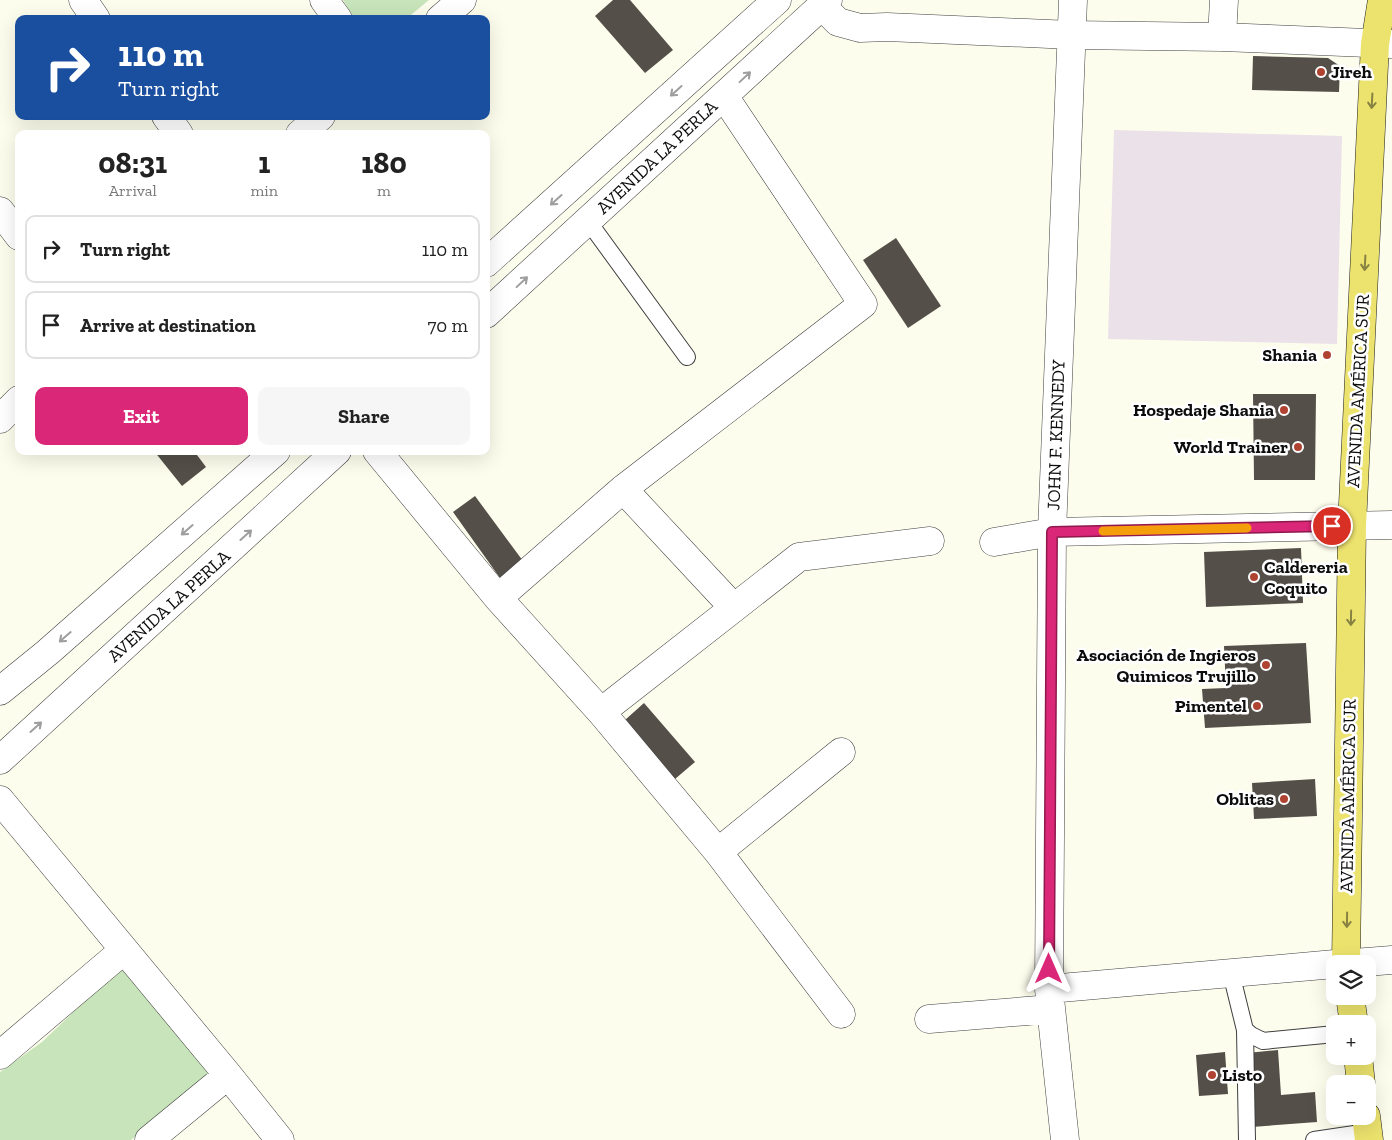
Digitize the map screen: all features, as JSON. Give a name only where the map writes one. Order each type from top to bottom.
[{"type":"main road","name":"AVENIDA AMÉRICA SUR","points":[[1346,955],[1352,525],[1384,44],[1382,0]]},
{"type":"street","points":[[83,0],[93,15]]},
{"type":"street","points":[[324,0],[335,15]]},
{"type":"street","points":[[445,15],[462,0]]},
{"type":"street","name":"AVENIDA LA PERLA","points":[[490,259],[777,0]]},
{"type":"street","name":"JOHN F. KENNEDY","points":[[1065,1140],[1050,999],[1052,532],[1073,0]]},
{"type":"street","points":[[1222,36],[1224,0]]},
{"type":"street","points":[[825,3],[838,22],[860,28],[887,27],[1071,35],[1222,36],[1384,44]]},
{"type":"street","name":"AVENIDA LA PERLA","points":[[490,310],[825,3]]},
{"type":"street","points":[[498,598],[623,489],[863,304],[724,96]]},
{"type":"street","points":[[305,130],[316,120]]},
{"type":"street","points":[[0,211],[15,231]]},
{"type":"street","points":[[0,419],[15,404]]},
{"type":"street","points":[[0,691],[48,652],[271,455]]},
{"type":"street","name":"AVENIDA LA PERLA","points":[[0,760],[333,455]]},
{"type":"street","points":[[380,455],[498,598],[601,712],[718,852],[841,1014]]},
{"type":"street","points":[[623,489],[734,608]]},
{"type":"street","points":[[994,542],[1052,532],[1352,525],[1392,526]]},
{"type":"street","points":[[601,712],[799,557],[930,541]]},
{"type":"street","points":[[718,852],[841,752]]},
{"type":"street","points":[[0,800],[280,1140]]},
{"type":"street","points":[[0,1055],[124,950]]},
{"type":"street","points":[[1376,961],[1392,960]]},
{"type":"street","points":[[929,1019],[1050,999],[1231,973],[1326,965]]},
{"type":"street","points":[[149,1140],[228,1075]]},
{"type":"lane","points":[[588,221],[687,357]]},
{"type":"lane","points":[[1231,973],[1245,1030],[1247,1140]]},
{"type":"lane","points":[[1245,1030],[1263,1040],[1326,1035]]},
{"type":"lane","points":[[1314,1140],[1367,1130]]},
{"type":"shaded area","points":[[1114,130],[1342,136],[1337,344],[1108,339]]},
{"type":"green space","points":[[343,0],[429,0],[411,15],[352,15]]},
{"type":"green space","points":[[124,964],[212,1073],[131,1140],[0,1140],[0,1072],[42,1042]]},
{"type":"building","points":[[613,0],[630,0],[673,50],[645,73],[595,16]]},
{"type":"building","points":[[1253,56],[1328,58],[1340,66],[1339,92],[1252,90]]},
{"type":"building","points":[[896,238],[941,306],[908,328],[863,260]]},
{"type":"building","points":[[1253,394],[1316,394],[1315,480],[1254,480]]},
{"type":"building","points":[[157,455],[197,455],[206,467],[182,486]]},
{"type":"building","points":[[475,496],[523,561],[500,578],[453,512]]},
{"type":"building","name":"Caldereria Coquito","points":[[1301,548],[1303,603],[1206,607],[1204,552]]},
{"type":"building","points":[[1306,643],[1311,723],[1205,728],[1202,689],[1226,688],[1224,646]]},
{"type":"building","points":[[644,703],[695,762],[675,779],[625,720]]},
{"type":"building","name":"Oblitas","points":[[1315,779],[1317,816],[1254,819],[1252,783]]},
{"type":"building","points":[[1278,1050],[1281,1095],[1315,1092],[1317,1122],[1252,1127],[1247,1053]]},
{"type":"building","name":"Listo","points":[[1225,1052],[1228,1094],[1199,1096],[1196,1055]]},
{"type":"slow traffic","points":[[1103,531],[1247,528]]},
{"type":"place","name":"Jireh","points":[[1321,72]]},
{"type":"place","name":"Shania","points":[[1327,355]]},
{"type":"place","name":"Hospedaje Shania","points":[[1284,410]]},
{"type":"place","name":"World Trainer","points":[[1298,447]]},
{"type":"place","name":"Caldereria Coquito","points":[[1254,577]]},
{"type":"place","name":"Asociación de Ingieros Quimicos Trujillo","points":[[1266,665]]},
{"type":"place","name":"Pimentel","points":[[1257,706]]},
{"type":"place","name":"Oblitas","points":[[1284,799]]},
{"type":"place","name":"Listo","points":[[1212,1075]]},
{"type":"route","points":[[1049,969],[1052,532],[1332,526]]}]
